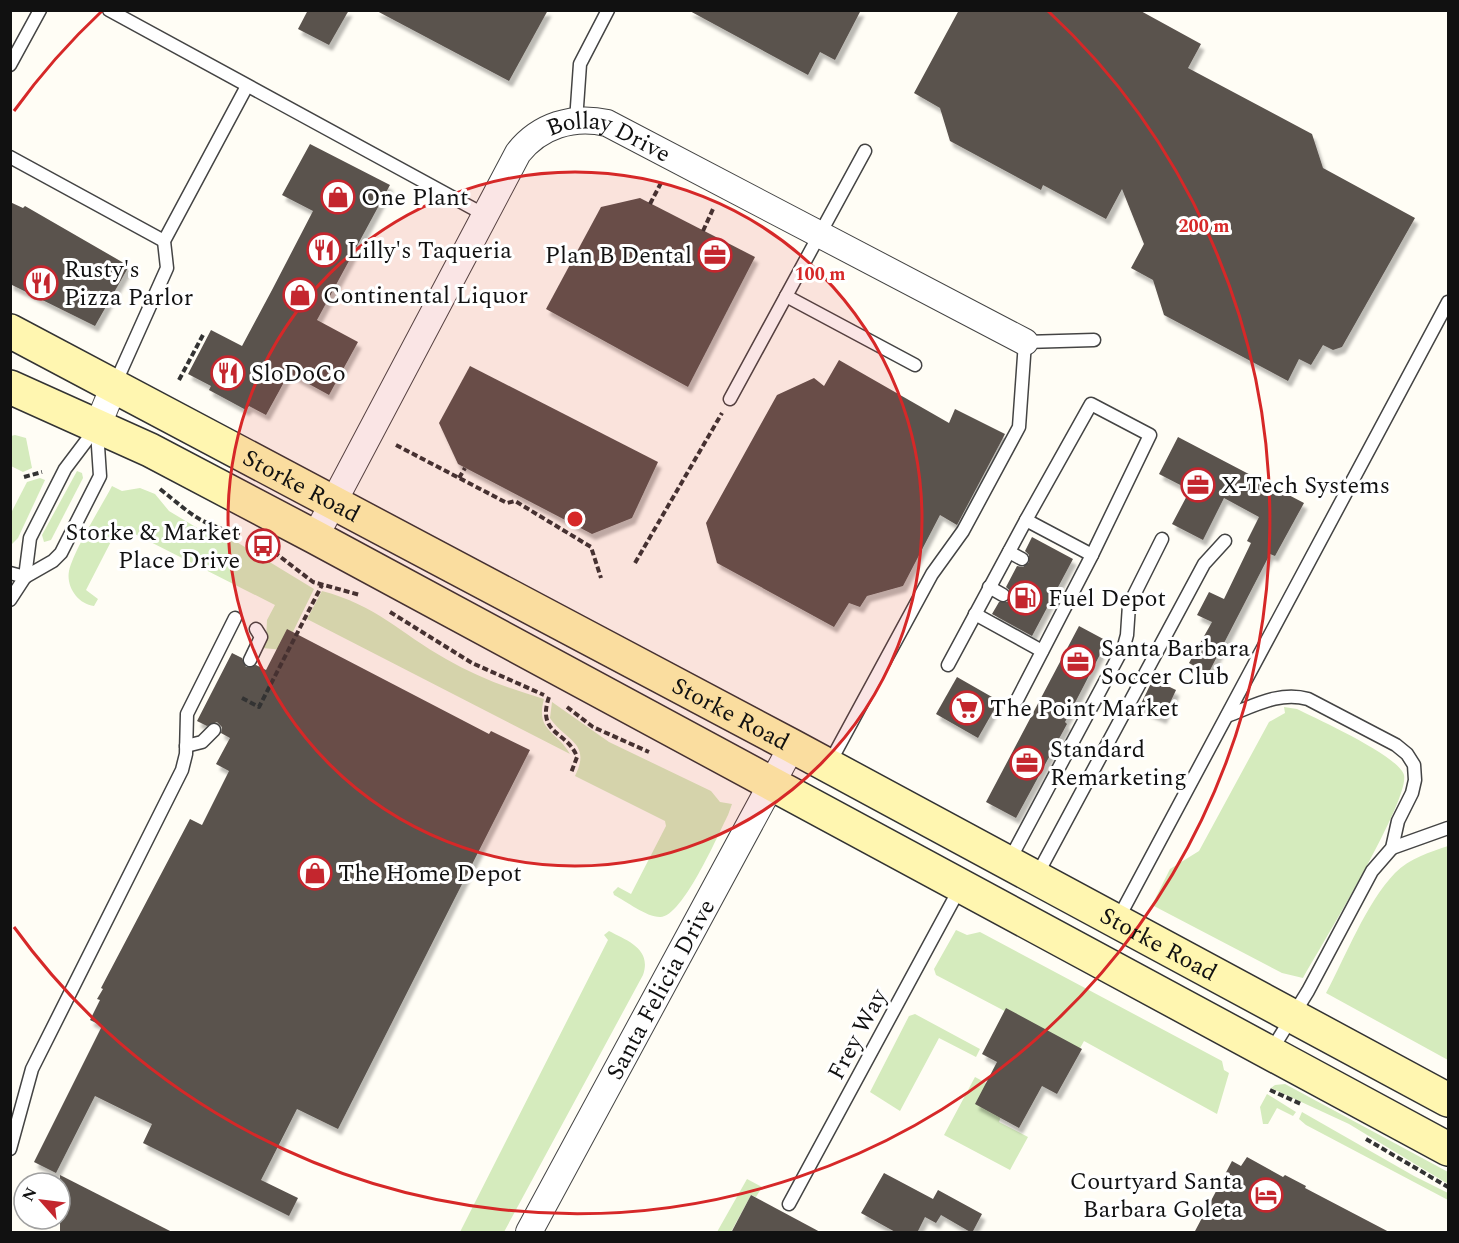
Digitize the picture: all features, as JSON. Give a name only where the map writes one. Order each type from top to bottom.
[{"type":"main road","name":"Storke Road","points":[[10,332],[792,746],[1449,1100]]},
{"type":"main road","name":"Storke Road","points":[[10,387],[150,450],[315,537],[475,625],[773,782],[1449,1149]]},
{"type":"main road","points":[[475,625],[504,620],[555,643],[566,639],[574,630]]},
{"type":"street","name":"Bollay Drive","points":[[315,537],[518,153],[529,138],[546,128],[591,119],[607,123],[1025,342]]},
{"type":"street","points":[[97,428],[114,386]]},
{"type":"street","name":"Santa Felicia Drive","points":[[529,1233],[792,746]]},
{"type":"lane","points":[[10,64],[40,10]]},
{"type":"lane","points":[[109,10],[130,15],[247,86],[485,215]]},
{"type":"lane","points":[[576,121],[580,64],[608,10]]},
{"type":"lane","points":[[114,386],[167,268],[164,241],[247,86]]},
{"type":"lane","points":[[730,399],[865,151]]},
{"type":"lane","points":[[10,157],[164,241]]},
{"type":"lane","points":[[786,296],[915,365]]},
{"type":"lane","points":[[1117,920],[1449,302]]},
{"type":"lane","points":[[828,766],[932,574],[963,531],[1019,427],[1025,342],[1094,340]]},
{"type":"lane","points":[[948,665],[1091,404],[1149,435],[1092,555],[1017,700]]},
{"type":"lane","points":[[10,573],[25,577],[53,561],[61,553],[97,484],[101,468],[97,428]]},
{"type":"lane","points":[[10,600],[25,577],[30,538],[65,469],[97,428]]},
{"type":"lane","points":[[1026,520],[1092,555]]},
{"type":"lane","points":[[1022,869],[1124,646],[1129,605],[1162,539]]},
{"type":"lane","points":[[1022,869],[1204,564],[1225,541]]},
{"type":"lane","points":[[1009,552],[1022,559]]},
{"type":"lane","points":[[1064,580],[1076,586]]},
{"type":"lane","points":[[989,587],[1004,595]]},
{"type":"lane","points":[[975,614],[1042,651]]},
{"type":"lane","points":[[1044,617],[1056,624]]},
{"type":"lane","points":[[10,1149],[32,1069],[182,770],[186,746],[186,722],[190,707],[235,618]]},
{"type":"lane","points":[[250,660],[261,637],[256,628]]},
{"type":"lane","points":[[1227,716],[1278,696],[1293,695],[1308,699],[1396,745],[1407,754],[1414,765],[1415,780],[1412,793],[1398,821],[1392,848],[1372,871],[1270,1053]]},
{"type":"lane","points":[[186,746],[202,742],[214,730]]},
{"type":"lane","points":[[1392,848],[1449,828]]},
{"type":"lane","name":"Frey Way","points":[[789,1204],[962,885]]},
{"type":"path","points":[[650,204],[662,182]]},
{"type":"path","points":[[703,231],[713,209]]},
{"type":"path","points":[[179,380],[204,333]]},
{"type":"path","points":[[635,563],[730,399]]},
{"type":"path","points":[[396,445],[507,503],[515,501],[591,548],[601,578]]},
{"type":"path","points":[[459,478],[465,468]]},
{"type":"path","points":[[24,477],[42,472]]},
{"type":"path","points":[[158,487],[191,516],[240,534]]},
{"type":"path","points":[[274,552],[305,577],[322,585],[364,597]]},
{"type":"path","points":[[242,698],[259,707],[322,585]]},
{"type":"path","points":[[387,609],[472,663],[557,701]]},
{"type":"path","points":[[549,697],[546,707],[549,725],[571,746],[577,757],[571,773]]},
{"type":"path","points":[[564,705],[593,727],[653,753]]},
{"type":"path","points":[[1270,1090],[1308,1107]]},
{"type":"path","points":[[1365,1138],[1449,1186]]},
{"type":"green space","points":[[11,436],[26,438],[32,468],[23,472],[11,466]]},
{"type":"green space","points":[[77,471],[82,473],[83,478],[51,540],[44,542],[42,535]]},
{"type":"green space","points":[[40,478],[45,480],[18,538],[11,545],[11,513],[27,482]]},
{"type":"green space","points":[[112,486],[122,491],[140,488],[155,494],[169,511],[204,532],[230,538],[314,589],[284,650],[262,648],[266,640],[267,620],[275,605],[119,526],[86,590],[98,599],[94,606],[78,598],[69,583],[69,571],[82,540]]},
{"type":"green space","points":[[322,591],[373,612],[446,659],[470,671],[506,687],[544,699],[542,718],[549,730],[570,754],[307,619]]},
{"type":"green space","points":[[552,702],[609,742],[711,791],[720,802],[732,804],[689,890],[669,914],[654,916],[636,908],[614,895],[613,892],[618,887],[631,894],[666,826],[665,821],[575,776],[579,765],[579,749],[550,718]]},
{"type":"green space","points":[[1284,707],[1297,709],[1373,748],[1399,767],[1404,775],[1402,790],[1379,842],[1303,978],[1282,973],[1152,905],[1170,869],[1199,851],[1269,722],[1285,713]]},
{"type":"green space","points":[[1448,846],[1448,1060],[1326,993],[1366,914],[1385,885],[1407,863]]},
{"type":"green space","points":[[956,930],[967,935],[980,932],[1222,1061],[1224,1070],[1229,1073],[1217,1114],[1084,1041],[1079,1050],[936,975],[934,969]]},
{"type":"green space","points":[[609,931],[630,942],[641,952],[645,966],[643,975],[504,1232],[460,1232],[608,940],[604,935]]},
{"type":"green space","points":[[915,1014],[980,1049],[976,1057],[939,1038],[900,1111],[870,1092],[909,1016]]},
{"type":"green space","points":[[975,1077],[990,1085],[1001,1116],[999,1122],[1028,1137],[1010,1170],[944,1135]]},
{"type":"green space","points":[[1285,1084],[1448,1172],[1448,1184],[1349,1124],[1271,1088]]},
{"type":"green space","points":[[1267,1094],[1296,1112],[1293,1116],[1277,1108],[1268,1124],[1263,1124],[1260,1107]]},
{"type":"green space","points":[[1302,1112],[1448,1193],[1448,1200],[1306,1125],[1299,1119]]},
{"type":"green space","points":[[747,1179],[762,1187],[756,1197],[751,1195],[731,1232],[717,1232]]},
{"type":"building","points":[[308,10],[349,10],[329,45],[298,29]]},
{"type":"building","points":[[375,10],[548,10],[509,81]]},
{"type":"building","points":[[688,10],[861,10],[835,60],[820,52],[808,75]]},
{"type":"building","points":[[959,10],[1139,10],[1201,44],[1188,68],[1312,134],[1323,168],[1415,218],[1342,347],[1333,350],[1323,345],[1311,365],[1299,359],[1288,381],[1164,315],[1153,280],[1131,268],[1144,244],[1122,189],[1106,219],[1043,185],[1041,190],[950,141],[940,108],[914,93]]},
{"type":"building","points":[[310,144],[390,185],[317,320],[358,342],[329,395],[289,373],[266,415],[249,406],[246,410],[209,390],[211,386],[188,374],[211,330],[242,346],[272,290],[313,211],[282,195]]},
{"type":"building","points":[[640,198],[755,257],[688,387],[546,309],[601,207]]},
{"type":"building","points":[[10,202],[23,208],[25,206],[129,266],[95,326],[10,284]]},
{"type":"building","points":[[839,360],[949,423],[955,409],[1005,434],[957,525],[940,515],[903,586],[867,596],[860,607],[849,603],[834,627],[717,563],[706,523],[777,395],[814,378],[824,386]]},
{"type":"building","points":[[470,366],[658,462],[632,518],[592,534],[458,464],[439,423]]},
{"type":"building","points":[[1178,437],[1304,503],[1275,556],[1270,554],[1208,674],[1189,663],[1212,622],[1197,615],[1209,592],[1224,599],[1251,543],[1247,541],[1259,517],[1224,498],[1203,540],[1172,524],[1190,490],[1159,474]]},
{"type":"building","points":[[1032,537],[1073,559],[1032,636],[992,614],[999,602],[1007,602],[1010,599],[1010,591],[1006,587],[1017,566],[1023,567],[1029,562],[1029,555],[1025,551]]},
{"type":"building","points":[[1079,626],[1107,641],[1065,722],[1067,724],[1016,818],[986,802]]},
{"type":"building","name":"The Home Depot","points":[[287,629],[489,734],[491,731],[530,750],[338,1129],[297,1109],[261,1180],[298,1198],[289,1216],[143,1143],[152,1124],[95,1096],[57,1171],[52,1171],[34,1162],[102,1026],[90,1020],[100,1000],[97,999],[103,989],[101,988],[190,819],[202,825],[229,771],[216,764],[230,738],[221,733],[222,727],[217,722],[207,726],[197,721],[232,653],[242,658],[246,667],[256,665],[266,670]]},
{"type":"building","name":"The Point Market","points":[[957,677],[999,701],[978,738],[936,714]]},
{"type":"building","points":[[1153,679],[1176,690],[1163,718],[1139,708]]},
{"type":"building","points":[[1006,1008],[1082,1049],[1057,1094],[1042,1086],[1019,1128],[975,1104],[997,1062],[982,1054]]},
{"type":"building","name":"Courtyard Santa Barbara Goleta","points":[[1247,1157],[1283,1177],[1285,1175],[1306,1186],[1305,1188],[1391,1233],[1194,1233],[1232,1161],[1241,1166]]},
{"type":"building","points":[[884,1173],[933,1199],[938,1190],[982,1214],[972,1233],[941,1215],[936,1223],[925,1217],[917,1233],[897,1233],[861,1213]]},
{"type":"building","points":[[72,1181],[174,1233],[60,1233],[60,1231],[72,1231]]},
{"type":"building","points":[[751,1195],[822,1233],[731,1233]]},
{"type":"place","name":"One Plant","points":[[338,197]]},
{"type":"place","name":"Lilly's Taqueria","points":[[324,250]]},
{"type":"place","name":"Plan B Dental","points":[[715,255]]},
{"type":"place","name":"Rusty's Pizza Parlor","points":[[41,283]]},
{"type":"place","name":"Continental Liquor","points":[[300,295]]},
{"type":"place","name":"SloDoCo","points":[[228,373]]},
{"type":"place","name":"X-Tech Systems","points":[[1198,485]]},
{"type":"place","name":"Storke & Market Place Drive","points":[[263,546]]},
{"type":"place","name":"Fuel Depot","points":[[1025,598]]},
{"type":"place","name":"Santa Barbara Soccer Club","points":[[1078,662]]},
{"type":"place","name":"The Point Market","points":[[967,708]]},
{"type":"place","name":"Standard Remarketing","points":[[1027,763]]},
{"type":"place","name":"The Home Depot","points":[[315,873]]},
{"type":"place","name":"Courtyard Santa Barbara Goleta","points":[[1266,1195]]}]
